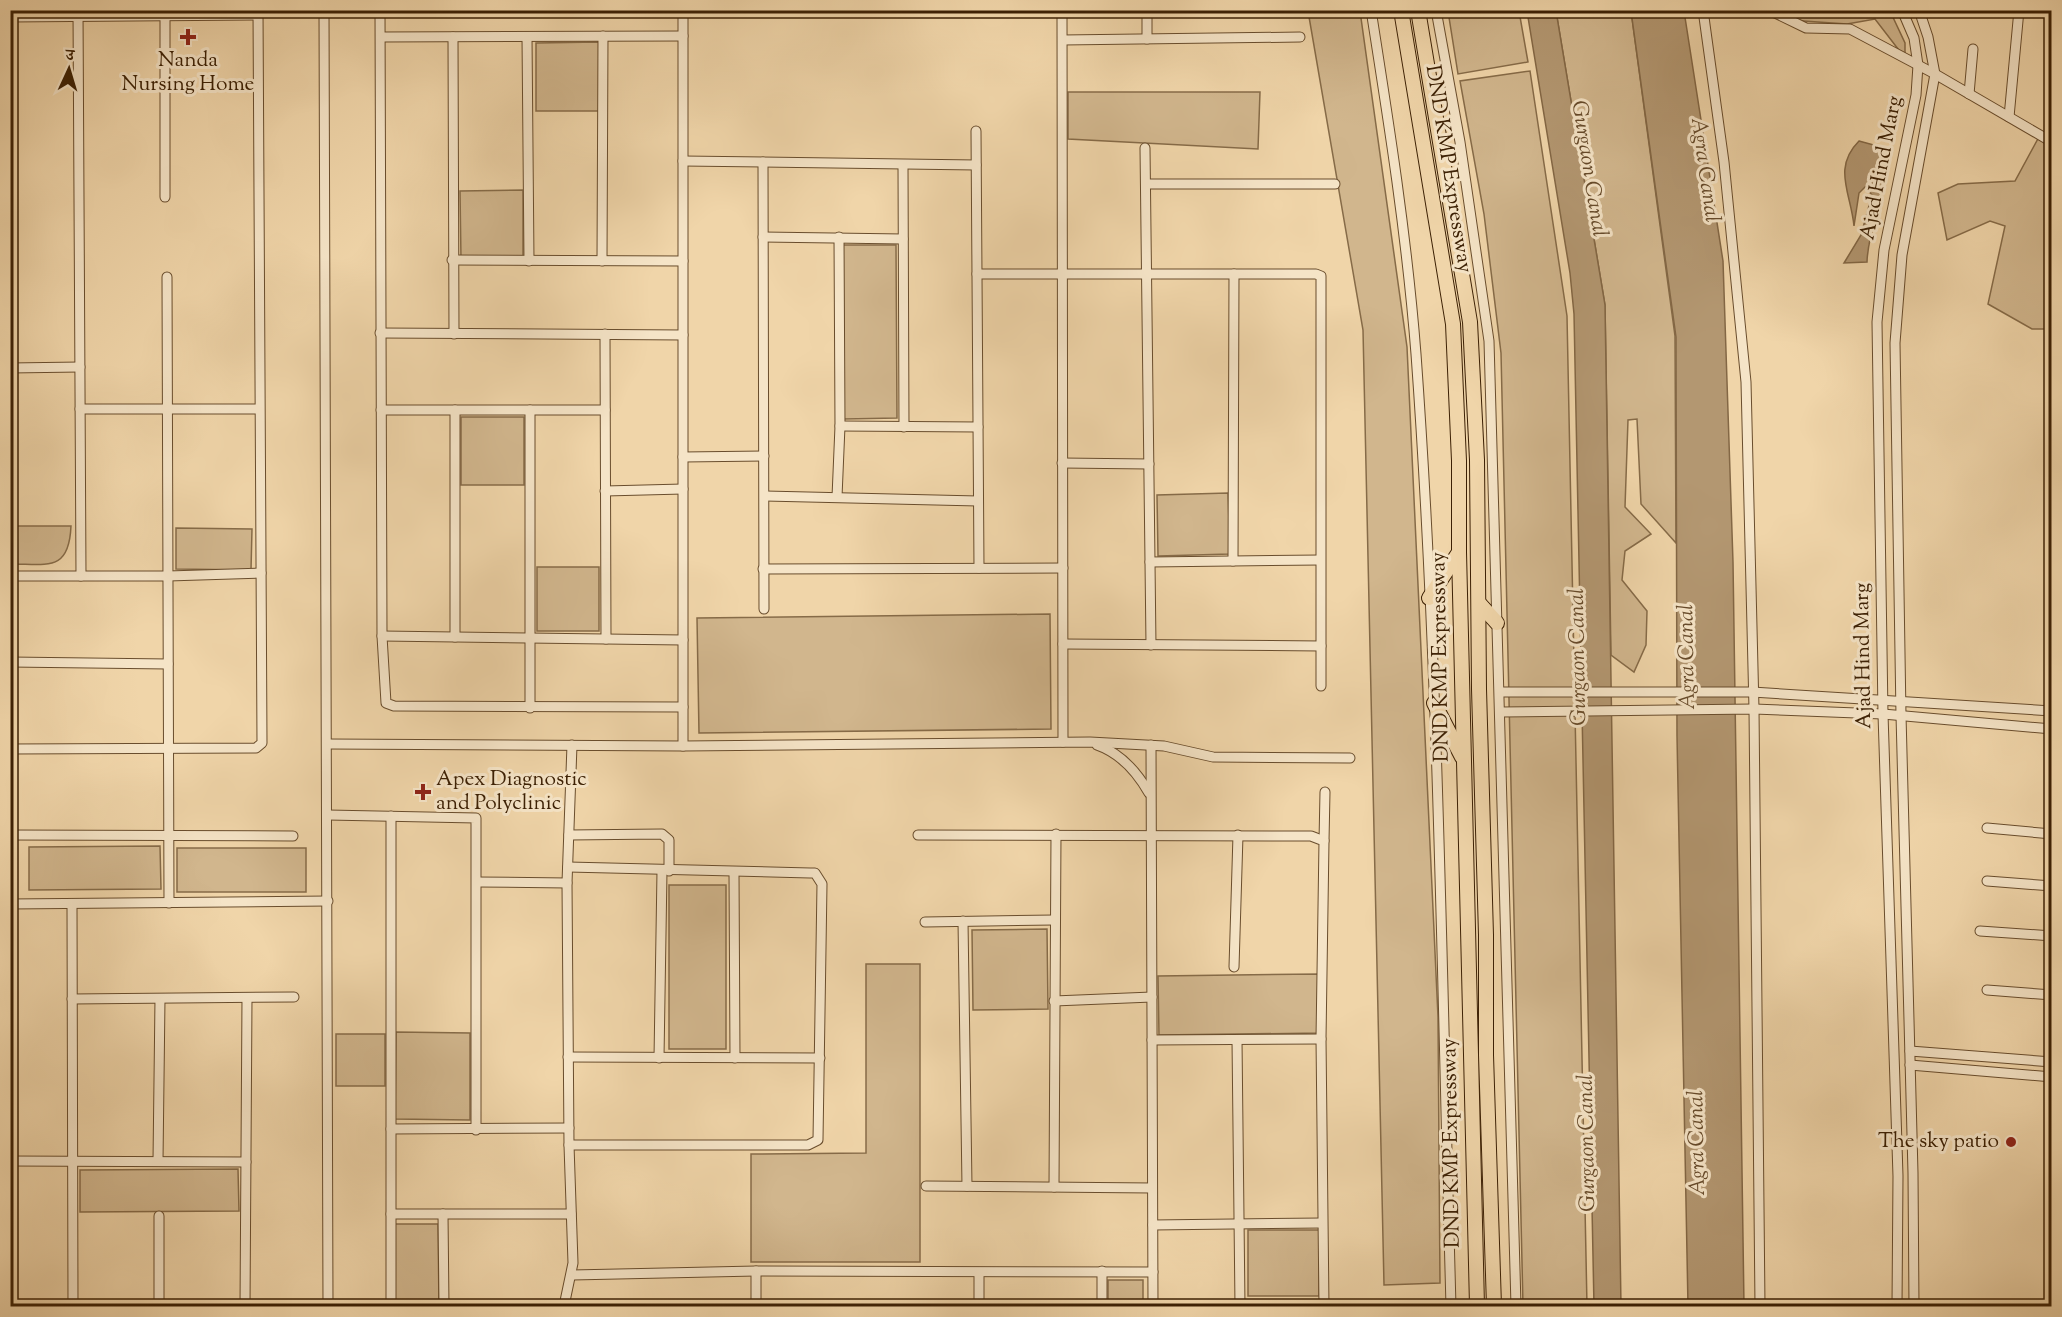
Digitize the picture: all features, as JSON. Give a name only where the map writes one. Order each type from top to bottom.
[{"type":"highway","name":"DND KMP Expressway","points":[[1401,10],[1453,324],[1459,461],[1459,552],[1477,1306]]},
{"type":"highway","name":"DND KMP Expressway","points":[[1418,10],[1470,322],[1477,460],[1479,689],[1486,935],[1486,1055],[1494,1306]]},
{"type":"highway","points":[[1429,598],[1459,552]]},
{"type":"highway","points":[[1479,603],[1497,623]]},
{"type":"highway","points":[[1434,703],[1464,762]]},
{"type":"street","points":[[324,10],[328,1306]]},
{"type":"street","points":[[380,10],[382,636],[385,699],[389,706],[683,707]]},
{"type":"street","points":[[683,10],[683,746]]},
{"type":"street","points":[[1062,10],[1064,742]]},
{"type":"street","points":[[1147,10],[1147,39]]},
{"type":"street","points":[[1371,10],[1398,187],[1416,352],[1434,703],[1451,1306]]},
{"type":"street","points":[[1436,10],[1460,142],[1489,341],[1501,712],[1505,990],[1516,1306]]},
{"type":"street","points":[[1703,10],[1726,174],[1746,382],[1754,709],[1760,1306]]},
{"type":"street","points":[[1769,10],[1806,28],[1850,29],[1935,74],[2052,142]]},
{"type":"street","name":"Ajad Hind Marg","points":[[1897,1306],[1898,1176],[1883,714],[1877,322],[1884,250],[1916,95],[1918,66],[1914,38],[1902,10]]},
{"type":"street","points":[[1914,1306],[1895,317],[1902,255],[1935,74],[1928,37],[1919,10]]},
{"type":"street","points":[[2009,117],[2019,10]]},
{"type":"street","points":[[78,13],[81,576]]},
{"type":"street","points":[[10,17],[78,13],[258,13],[258,409],[262,744],[256,748],[10,749]]},
{"type":"street","points":[[165,13],[165,197]]},
{"type":"street","points":[[602,261],[603,36]]},
{"type":"street","points":[[381,37],[683,36]]},
{"type":"street","points":[[453,37],[454,334]]},
{"type":"street","points":[[526,37],[529,261]]},
{"type":"street","points":[[1063,40],[1300,37]]},
{"type":"street","points":[[1969,94],[1973,49]]},
{"type":"street","points":[[976,132],[979,568]]},
{"type":"street","points":[[1145,148],[1151,645]]},
{"type":"street","points":[[683,161],[976,165]]},
{"type":"street","points":[[763,162],[764,609]]},
{"type":"street","points":[[903,165],[904,427]]},
{"type":"street","points":[[1146,184],[1335,183]]},
{"type":"street","points":[[763,237],[903,239]]},
{"type":"street","points":[[837,497],[840,426],[839,237]]},
{"type":"street","points":[[452,260],[683,261]]},
{"type":"street","points":[[977,274],[1316,274],[1321,276],[1322,687]]},
{"type":"street","points":[[1233,561],[1234,274]]},
{"type":"street","points":[[166,277],[169,903]]},
{"type":"street","points":[[380,333],[683,335]]},
{"type":"street","points":[[605,334],[606,639]]},
{"type":"street","points":[[10,368],[80,367]]},
{"type":"street","points":[[80,410],[258,409]]},
{"type":"street","points":[[381,410],[605,410]]},
{"type":"street","points":[[455,410],[455,637]]},
{"type":"street","points":[[530,410],[530,708]]},
{"type":"street","points":[[840,426],[978,427]]},
{"type":"street","points":[[683,457],[764,456]]},
{"type":"street","points":[[1062,463],[1149,464]]},
{"type":"street","points":[[605,491],[683,489]]},
{"type":"street","points":[[765,496],[978,501]]},
{"type":"street","points":[[1150,562],[1320,560]]},
{"type":"street","points":[[763,569],[1063,568]]},
{"type":"street","points":[[10,576],[168,576],[261,573]]},
{"type":"street","points":[[382,636],[683,640]]},
{"type":"street","points":[[1063,644],[1321,646]]},
{"type":"street","points":[[10,663],[168,664]]},
{"type":"street","points":[[1656,709],[1658,691]]},
{"type":"street","points":[[1500,692],[1752,692],[2052,711]]},
{"type":"street","points":[[1501,712],[1754,709],[1901,715],[2052,729]]},
{"type":"street","points":[[328,744],[683,746],[1090,742],[1150,745],[1213,757],[1350,758]]},
{"type":"street","points":[[1090,742],[1120,757],[1142,780],[1151,795]]},
{"type":"street","points":[[564,1306],[566,1288],[572,1275],[567,883],[572,745]]},
{"type":"street","points":[[1150,745],[1153,1306]]},
{"type":"street","points":[[1324,1306],[1321,1039],[1325,792]]},
{"type":"street","points":[[328,815],[474,816],[477,822],[476,1130]]},
{"type":"street","points":[[391,816],[391,1306]]},
{"type":"street","points":[[1986,828],[2052,834]]},
{"type":"street","points":[[569,835],[662,834],[669,840],[659,1058]]},
{"type":"street","points":[[1054,1187],[1056,834]]},
{"type":"street","points":[[10,835],[293,836]]},
{"type":"street","points":[[918,836],[1238,835],[1311,836],[1323,841]]},
{"type":"street","points":[[1234,967],[1238,835]]},
{"type":"street","points":[[568,867],[810,873],[819,878],[822,884],[820,1133],[813,1144],[569,1145]]},
{"type":"street","points":[[734,872],[735,1058]]},
{"type":"street","points":[[1987,881],[2052,886]]},
{"type":"street","points":[[477,882],[567,883]]},
{"type":"street","points":[[10,904],[328,901]]},
{"type":"street","points":[[72,904],[74,1306]]},
{"type":"street","points":[[925,922],[1054,920]]},
{"type":"street","points":[[963,921],[968,1186]]},
{"type":"street","points":[[1980,931],[2052,936]]},
{"type":"street","points":[[1987,990],[2052,996]]},
{"type":"street","points":[[1054,1000],[1152,997]]},
{"type":"street","points":[[246,1306],[247,998]]},
{"type":"street","points":[[72,999],[294,998]]},
{"type":"street","points":[[158,1161],[160,999]]},
{"type":"street","points":[[1152,1040],[1321,1039]]},
{"type":"street","points":[[1237,1040],[1240,1306]]},
{"type":"street","points":[[1910,1051],[2052,1062]]},
{"type":"street","points":[[568,1057],[820,1058]]},
{"type":"street","points":[[1910,1065],[2052,1077]]},
{"type":"street","points":[[391,1129],[569,1128]]},
{"type":"street","points":[[10,1161],[246,1162]]},
{"type":"street","points":[[926,1186],[1152,1188]]},
{"type":"street","points":[[391,1214],[571,1214]]},
{"type":"street","points":[[443,1214],[444,1306]]},
{"type":"street","points":[[159,1216],[159,1306]]},
{"type":"street","points":[[1153,1225],[1322,1223]]},
{"type":"street","points":[[572,1275],[756,1271],[1153,1272]]},
{"type":"street","points":[[756,1271],[756,1306]]},
{"type":"street","points":[[1102,1271],[1102,1306]]},
{"type":"street","points":[[979,1273],[979,1306]]},
{"type":"shaded area","points":[[1308,11],[1360,11],[1407,347],[1438,1017],[1440,1283],[1384,1285],[1363,330]]},
{"type":"shaded area","points":[[1448,11],[1519,11],[1528,62],[1458,74]]},
{"type":"shaded area","points":[[1556,11],[1631,11],[1675,336],[1676,543],[1641,504],[1637,419],[1628,420],[1625,507],[1651,534],[1625,551],[1622,580],[1647,611],[1646,645],[1634,672],[1611,655],[1605,305]]},
{"type":"shaded area","points":[[1780,11],[1890,11],[1905,43],[1905,58],[1875,19],[1847,24],[1789,20]]},
{"type":"shaded area","points":[[599,42],[599,111],[536,111],[536,43]]},
{"type":"shaded area","points":[[1530,71],[1567,316],[1587,1306],[1523,1306],[1501,353],[1484,214],[1460,81]]},
{"type":"shaded area","points":[[1068,92],[1260,92],[1258,149],[1068,139]]},
{"type":"shaded area","points":[[2040,135],[2051,141],[2051,329],[2032,329],[1988,304],[2005,226],[1990,221],[1947,240],[1938,193],[1958,184],[2015,181]]},
{"type":"shaded area","points":[[523,190],[523,258],[461,259],[460,191]]},
{"type":"shaded area","points":[[843,245],[896,245],[897,418],[844,419]]},
{"type":"shaded area","points":[[461,417],[524,417],[524,485],[461,485]]},
{"type":"shaded area","points":[[1228,493],[1230,554],[1158,556],[1157,495]]},
{"type":"shaded area","points":[[11,526],[71,526],[66,551],[61,558],[46,564],[11,564]]},
{"type":"shaded area","points":[[176,528],[252,529],[251,570],[176,569]]},
{"type":"shaded area","points":[[537,567],[599,567],[599,631],[537,631]]},
{"type":"shaded area","points":[[1050,614],[1051,729],[699,733],[697,618]]},
{"type":"shaded area","points":[[160,846],[161,889],[29,890],[29,847]]},
{"type":"shaded area","points":[[177,848],[306,848],[306,892],[177,892]]},
{"type":"shaded area","points":[[669,885],[726,885],[726,1049],[669,1049]]},
{"type":"shaded area","points":[[1047,929],[1048,1009],[973,1010],[972,930]]},
{"type":"shaded area","points":[[866,964],[920,964],[920,1262],[751,1262],[751,1154],[866,1153]]},
{"type":"shaded area","points":[[1320,974],[1321,1033],[1159,1035],[1158,976]]},
{"type":"shaded area","points":[[396,1032],[470,1033],[470,1120],[395,1119]]},
{"type":"shaded area","points":[[336,1034],[385,1034],[385,1086],[336,1086]]},
{"type":"shaded area","points":[[238,1169],[239,1211],[80,1212],[80,1170]]},
{"type":"shaded area","points":[[395,1224],[438,1224],[439,1306],[395,1306]]},
{"type":"shaded area","points":[[1248,1230],[1319,1230],[1319,1296],[1248,1296]]},
{"type":"shaded area","points":[[1108,1280],[1143,1280],[1143,1306],[1108,1306]]},
{"type":"water","points":[[1527,11],[1556,11],[1605,305],[1621,1306],[1594,1306],[1574,314],[1570,273]]},
{"type":"water","name":"Agra Canal","points":[[1631,11],[1684,11],[1723,261],[1733,562],[1744,1306],[1688,1306],[1677,736],[1676,337]]},
{"type":"water","points":[[1859,141],[1885,148],[1885,177],[1868,248],[1867,262],[1844,263],[1861,235],[1872,195],[1865,187],[1859,193],[1854,226],[1845,171],[1846,161]]},
{"type":"place","name":"Nanda Nursing Home","points":[[188,37]]},
{"type":"place","name":"Apex Diagnostic and Polyclinic","points":[[423,792]]},
{"type":"place","name":"The sky patio","points":[[2011,1142]]},
{"type":"water label","name":"Gurgaon Canal","points":[[1588,169]]},
{"type":"water label","name":"Gurgaon Canal","points":[[1579,657]]},
{"type":"water label","name":"Gurgaon Canal","points":[[1588,1143]]}]
